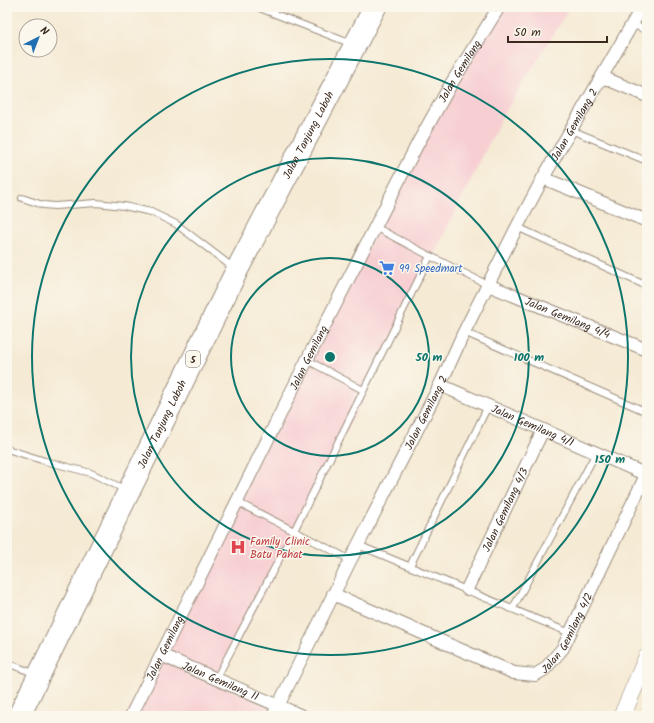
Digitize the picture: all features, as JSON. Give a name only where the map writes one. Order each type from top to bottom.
[{"type":"highway","name":"Jalan Tanjung Laboh","points":[[20,716],[237,270],[375,7]]},
{"type":"street","name":"Jalan Gemilang","points":[[131,716],[307,360],[425,130],[451,84],[499,7]]},
{"type":"street","name":"Jalan Gemilang 2","points":[[275,711],[440,385],[464,332],[517,227],[543,178],[642,7]]},
{"type":"street","points":[[602,77],[647,96]]},
{"type":"street","points":[[543,178],[647,221]]},
{"type":"street","name":"Jalan Gemilang 4/4","points":[[488,284],[647,350]]},
{"type":"street","name":"Jalan Gemilang 4/1","points":[[440,385],[646,475]]},
{"type":"street","name":"Jalan Gemilang 4/3","points":[[467,589],[543,430]]},
{"type":"street","name":"Jalan Gemilang 4/2","points":[[333,594],[514,673],[534,675],[545,668],[563,648],[646,475]]},
{"type":"street","name":"Jalan Gemilang 11","points":[[161,655],[216,678],[275,711],[302,716]]},
{"type":"street","points":[[622,716],[647,657]]},
{"type":"lane","points":[[257,7],[355,45]]},
{"type":"lane","points":[[632,24],[647,31]]},
{"type":"lane","points":[[571,130],[647,161]]},
{"type":"lane","points":[[22,198],[44,205],[55,206],[96,203],[124,206],[151,212],[176,224],[237,270]]},
{"type":"lane","points":[[375,227],[488,284]]},
{"type":"lane","points":[[517,227],[647,286]]},
{"type":"lane","points":[[216,678],[294,531],[430,256]]},
{"type":"lane","points":[[464,332],[647,412]]},
{"type":"lane","points":[[307,360],[363,390]]},
{"type":"lane","points":[[410,566],[488,406]]},
{"type":"lane","points":[[7,449],[90,473],[129,492]]},
{"type":"lane","points":[[514,608],[596,453]]},
{"type":"lane","points":[[237,502],[351,560]]},
{"type":"lane","points":[[358,545],[514,608],[570,633]]},
{"type":"lane","points":[[7,663],[40,675]]},
{"type":"shaded area","points":[[493,7],[570,7],[502,117],[298,529],[217,684],[272,708],[267,716],[126,716]]},
{"type":"place","name":"99 Speedmart","points":[[387,268]]},
{"type":"place","name":"Family Clinic Batu Pahat","points":[[238,547]]}]
